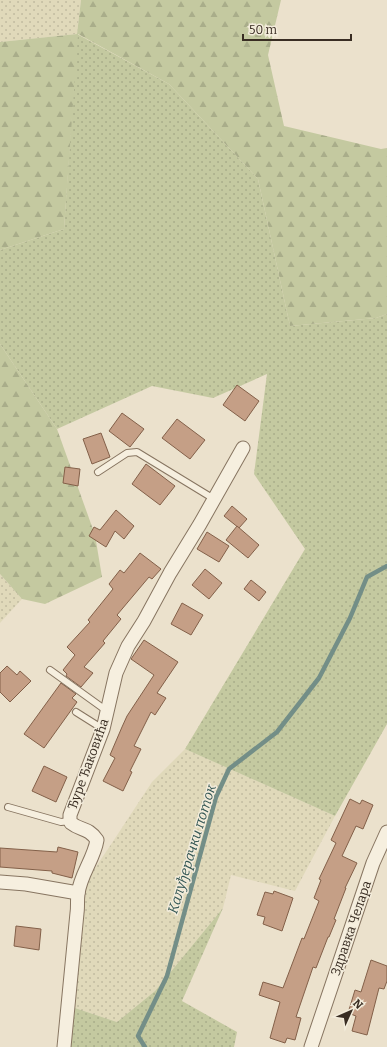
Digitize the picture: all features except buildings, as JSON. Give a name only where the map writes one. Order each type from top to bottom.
[{"type":"street","name":"Ђуре Ђаковића","points":[[64,1047],[78,913],[78,893],[97,840],[93,834],[87,830],[74,825],[70,821],[70,815],[103,729],[116,673],[128,646],[144,621],[170,573],[243,448]]},
{"type":"street","name":"Здравка Челара","points":[[311,1047],[373,863],[387,832]]},
{"type":"street","points":[[1,882],[34,885],[78,893]]},
{"type":"lane","points":[[98,472],[127,453],[138,452],[214,499]]},
{"type":"lane","points":[[50,670],[107,711]]},
{"type":"lane","points":[[76,712],[103,729]]},
{"type":"lane","points":[[8,807],[61,822],[70,821]]},
{"type":"shaded area","points":[[0,0],[81,0],[77,34],[0,42]]},
{"type":"shaded area","points":[[0,574],[22,599],[0,623]]},
{"type":"shaded area","points":[[185,749],[335,816],[295,891],[231,875],[223,908],[155,991],[117,1022],[69,1006],[78,893],[152,782]]},
{"type":"green space","points":[[81,0],[281,0],[268,55],[284,126],[381,149],[387,148],[387,314],[376,318],[290,326],[258,179],[169,84],[78,34],[64,229],[0,250],[0,42],[77,34]]},
{"type":"green space","points":[[77,34],[169,84],[258,179],[290,326],[376,318],[387,314],[387,724],[335,816],[185,749],[305,549],[254,474],[267,374],[213,398],[152,386],[57,429],[0,344],[0,250],[64,229]]},
{"type":"green space","points":[[0,344],[57,429],[95,535],[102,577],[45,604],[22,599],[0,574]]},
{"type":"green space","points":[[223,908],[182,1001],[237,1032],[234,1047],[64,1047],[69,1006],[117,1022],[155,991]]},
{"type":"waterway","name":"Калуђерачки поток","points":[[145,1047],[138,1036],[167,976],[216,797],[229,769],[277,732],[319,678],[350,618],[367,577],[387,566]]}]
